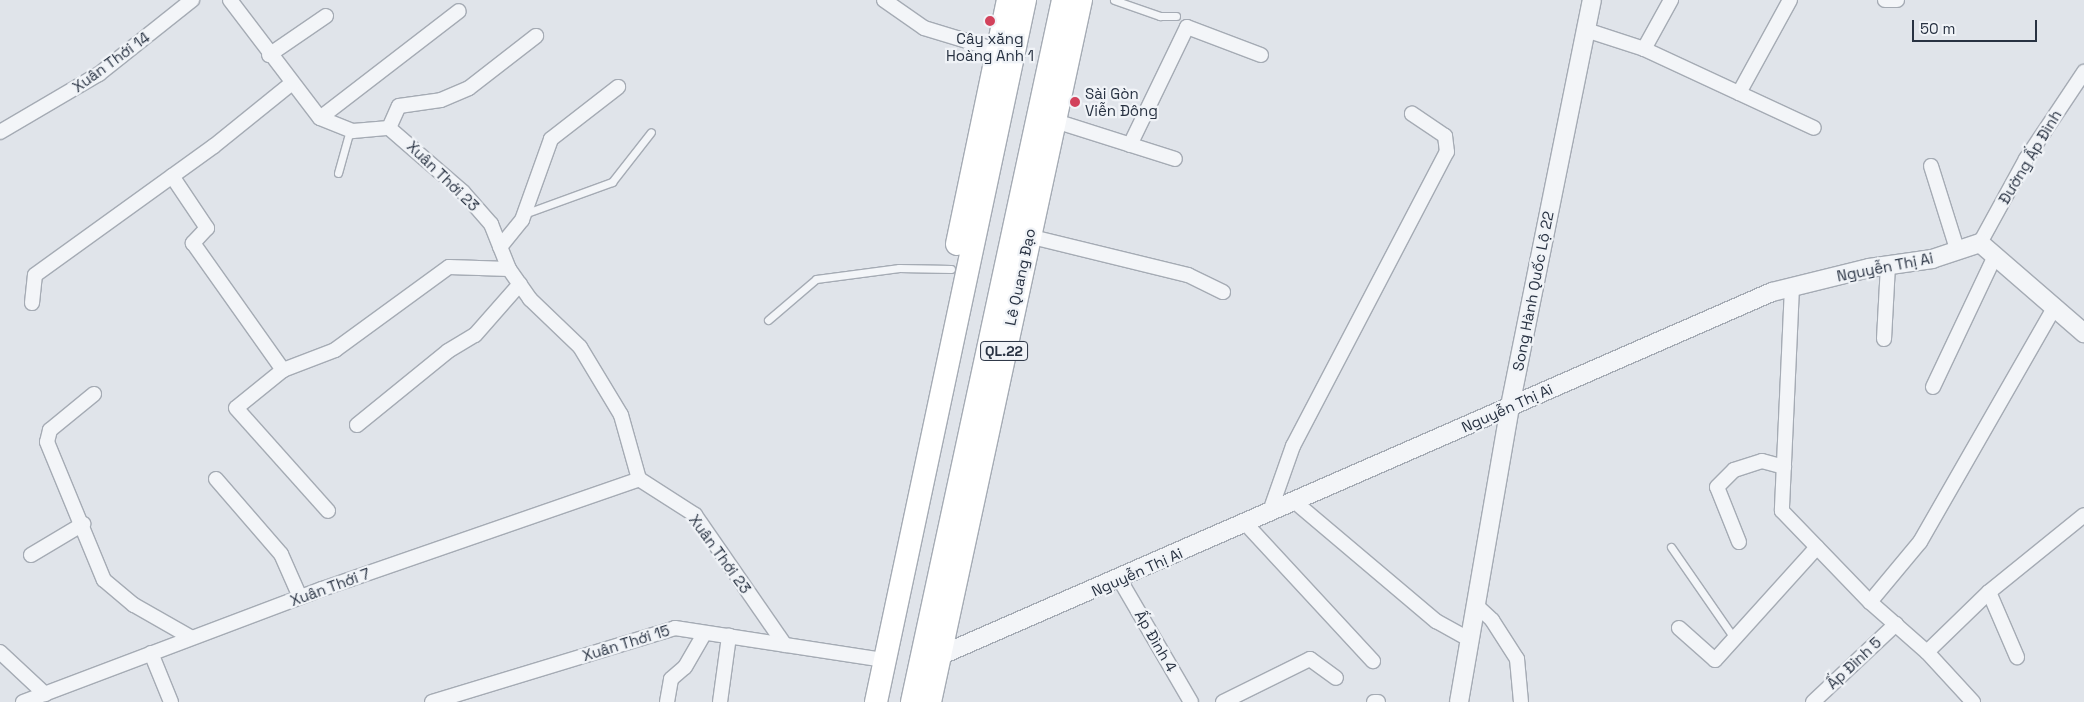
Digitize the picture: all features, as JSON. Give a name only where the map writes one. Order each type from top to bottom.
[{"type":"highway","points":[[861,702],[878,659],[1004,52],[1008,0]]},
{"type":"highway","points":[[876,702],[878,659],[951,269],[1004,52],[1025,0]]},
{"type":"highway","name":"Lê Quang Đạo","points":[[912,702],[929,660],[1028,236],[1063,0]]},
{"type":"highway","name":"Lê Quang Đạo","points":[[930,702],[929,660],[1047,118],[1081,0]]},
{"type":"street","name":"Xuân Thới 14","points":[[0,132],[99,74],[192,0]]},
{"type":"street","points":[[230,0],[269,55],[320,118],[350,130],[389,128],[399,106],[441,100],[469,88],[536,36]]},
{"type":"street","points":[[884,0],[924,28],[1004,52]]},
{"type":"street","name":"Song Hành Quốc Lộ 22","points":[[1459,702],[1510,406],[1592,0]]},
{"type":"street","points":[[1644,48],[1671,0]]},
{"type":"street","points":[[1740,93],[1790,0]]},
{"type":"street","points":[[1885,0],[1897,0]]},
{"type":"street","points":[[320,118],[459,11]]},
{"type":"street","points":[[269,55],[326,16]]},
{"type":"street","points":[[1130,145],[1187,27],[1261,55]]},
{"type":"street","points":[[1586,30],[1644,48],[1814,128]]},
{"type":"street","name":"Đường Ấp Đình","points":[[1980,244],[2026,159],[2084,72]]},
{"type":"street","points":[[32,303],[35,275],[172,176],[292,83]]},
{"type":"street","points":[[500,248],[524,214],[550,139],[618,87]]},
{"type":"street","points":[[1269,514],[1293,446],[1447,152],[1445,136],[1412,114]]},
{"type":"street","points":[[1047,118],[1175,159]]},
{"type":"street","name":"Xuân Thới 23","points":[[389,128],[463,192],[491,224],[509,269],[520,284],[580,347],[621,415],[639,479],[695,515],[785,645]]},
{"type":"street","points":[[1931,166],[1958,252]]},
{"type":"street","points":[[172,176],[207,228],[193,243],[283,370]]},
{"type":"street","points":[[1028,236],[1188,275],[1222,292]]},
{"type":"street","points":[[1980,244],[2084,332]]},
{"type":"street","name":"Nguyễn Thị Ai","points":[[929,660],[1120,580],[1510,406],[1792,287],[1888,265],[1958,252],[1980,244]]},
{"type":"street","points":[[1932,387],[1995,256]]},
{"type":"street","points":[[1884,338],[1888,265]]},
{"type":"street","points":[[328,511],[236,408],[283,370],[335,350],[449,267],[509,269]]},
{"type":"street","points":[[358,425],[448,351],[475,335],[520,284]]},
{"type":"street","points":[[1792,287],[1782,511],[1870,602],[1927,652],[1973,702]]},
{"type":"street","points":[[1870,602],[1920,542],[2055,306]]},
{"type":"street","points":[[94,394],[47,435],[104,580],[190,638]]},
{"type":"street","points":[[1739,542],[1717,487],[1734,470],[1762,461],[1784,467]]},
{"type":"street","points":[[216,479],[281,554],[300,597]]},
{"type":"street","name":"Xuân Thới 7","points":[[23,702],[300,597],[639,479]]},
{"type":"street","points":[[1295,502],[1436,621],[1470,640]]},
{"type":"street","points":[[1927,652],[1989,592],[2084,516]]},
{"type":"street","points":[[31,555],[83,524]]},
{"type":"street","points":[[1246,524],[1373,662]]},
{"type":"street","points":[[1679,628],[1715,660],[1817,547]]},
{"type":"street","name":"Ấp Đình 4","points":[[1120,580],[1191,702]]},
{"type":"street","points":[[1989,592],[2017,657]]},
{"type":"street","points":[[1476,605],[1492,620],[1517,659],[1521,702]]},
{"type":"street","name":"Ấp Đình 5","points":[[1813,702],[1896,624]]},
{"type":"street","name":"Xuân Thới 15","points":[[436,701],[675,628],[878,659]]},
{"type":"street","points":[[668,702],[671,679],[685,667],[705,632]]},
{"type":"street","points":[[720,702],[729,636]]},
{"type":"street","points":[[0,652],[45,694]]},
{"type":"street","points":[[151,653],[171,702]]},
{"type":"street","points":[[1223,702],[1310,659],[1336,678]]},
{"type":"lane","points":[[1114,0],[1160,16],[1176,16]]},
{"type":"lane","points":[[338,173],[350,130]]},
{"type":"lane","points":[[524,214],[612,182],[651,132]]},
{"type":"lane","points":[[768,320],[816,279],[898,268],[951,269]]},
{"type":"lane","points":[[1671,546],[1734,638]]},
{"type":"place","name":"Cây xăng Hoàng Anh 1","points":[[990,21]]},
{"type":"place","name":"Sài Gòn Viễn Đông","points":[[1075,102]]}]
